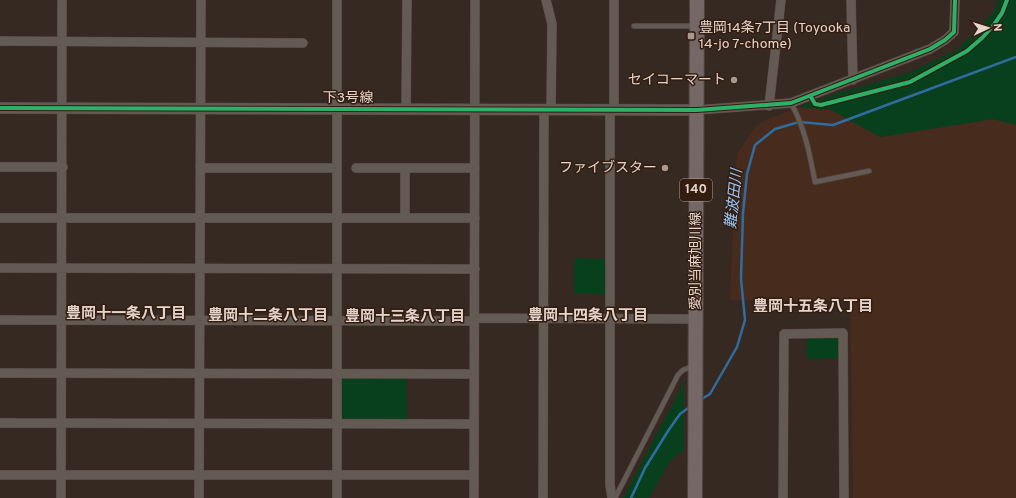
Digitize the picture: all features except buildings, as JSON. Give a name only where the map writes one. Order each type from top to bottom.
[{"type":"main road","name":"愛別当麻旭川線","points":[[695,498],[697,0]]},
{"type":"street","points":[[61,498],[63,167],[62,0]]},
{"type":"street","points":[[199,498],[200,0]]},
{"type":"street","points":[[337,0],[337,498]]},
{"type":"street","points":[[406,110],[407,0]]},
{"type":"street","points":[[474,498],[475,0]]},
{"type":"street","points":[[543,498],[543,317],[547,110],[552,24],[546,0]]},
{"type":"street","points":[[614,0],[610,318],[610,485],[614,498]]},
{"type":"street","points":[[769,106],[781,0]]},
{"type":"street","points":[[851,0],[853,80]]},
{"type":"street","points":[[697,110],[769,106],[791,103],[930,49],[945,40],[954,32],[955,0]]},
{"type":"street","points":[[0,41],[303,43]]},
{"type":"street","name":"下3号線","points":[[0,108],[697,110]]},
{"type":"street","points":[[0,167],[63,167]]},
{"type":"street","points":[[200,168],[337,168]]},
{"type":"street","points":[[356,168],[475,168]]},
{"type":"street","points":[[405,168],[405,218]]},
{"type":"street","points":[[0,218],[475,218]]},
{"type":"street","points":[[0,268],[475,269]]},
{"type":"street","points":[[0,320],[337,322],[474,320],[543,317],[695,319]]},
{"type":"street","points":[[783,498],[784,334],[843,333],[844,498]]},
{"type":"street","points":[[0,372],[474,374]]},
{"type":"street","points":[[0,423],[474,424]]},
{"type":"street","points":[[0,474],[474,475]]},
{"type":"lane","points":[[634,26],[697,26]]},
{"type":"lane","points":[[791,103],[797,113],[807,142],[815,182],[870,171]]},
{"type":"lane","points":[[614,498],[678,374],[683,370],[696,365]]},
{"type":"shaded area","points":[[799,107],[831,110],[880,137],[993,119],[1016,125],[1016,498],[853,498],[850,300],[730,300],[737,154],[755,127],[764,121]]},
{"type":"green space","points":[[998,0],[1016,0],[1016,125],[993,119],[880,137],[831,110],[799,107],[835,94],[908,73],[957,50],[994,12]]},
{"type":"green space","points":[[574,258],[605,259],[605,294],[574,294]]},
{"type":"green space","points":[[835,337],[840,342],[840,358],[807,359],[806,338]]},
{"type":"green space","points":[[337,374],[406,374],[407,425],[337,424]]},
{"type":"green space","points":[[686,379],[684,387],[684,450],[670,461],[649,498],[623,498]]},
{"type":"waterway","name":"難波田川","points":[[700,400],[710,394],[737,347],[745,320],[741,279],[743,213],[747,174],[755,145],[775,129],[799,122],[833,125],[1016,57]]},
{"type":"waterway","name":"難波田川","points":[[631,498],[645,468],[668,431],[680,414],[691,406]]},
{"type":"cycle path","points":[[0,108],[697,110],[791,103],[930,49],[945,40],[954,32],[955,0]]},
{"type":"cycle path","points":[[811,97],[815,104],[821,105],[910,82],[967,51],[993,26],[1002,13],[1007,0]]},
{"type":"place","name":"豊岡14条7丁目 (Toyooka 14-jo 7-chome)","points":[[691,36]]},
{"type":"place","name":"セイコーマート","points":[[734,80]]},
{"type":"place","name":"ファイブスター","points":[[665,168]]},
{"type":"district","name":"豊岡十五条八丁目","points":[[813,307]]},
{"type":"district","name":"豊岡十一条八丁目","points":[[126,314]]},
{"type":"district","name":"豊岡十二条八丁目","points":[[268,316]]},
{"type":"district","name":"豊岡十四条八丁目","points":[[588,316]]},
{"type":"district","name":"豊岡十三条八丁目","points":[[405,317]]}]
